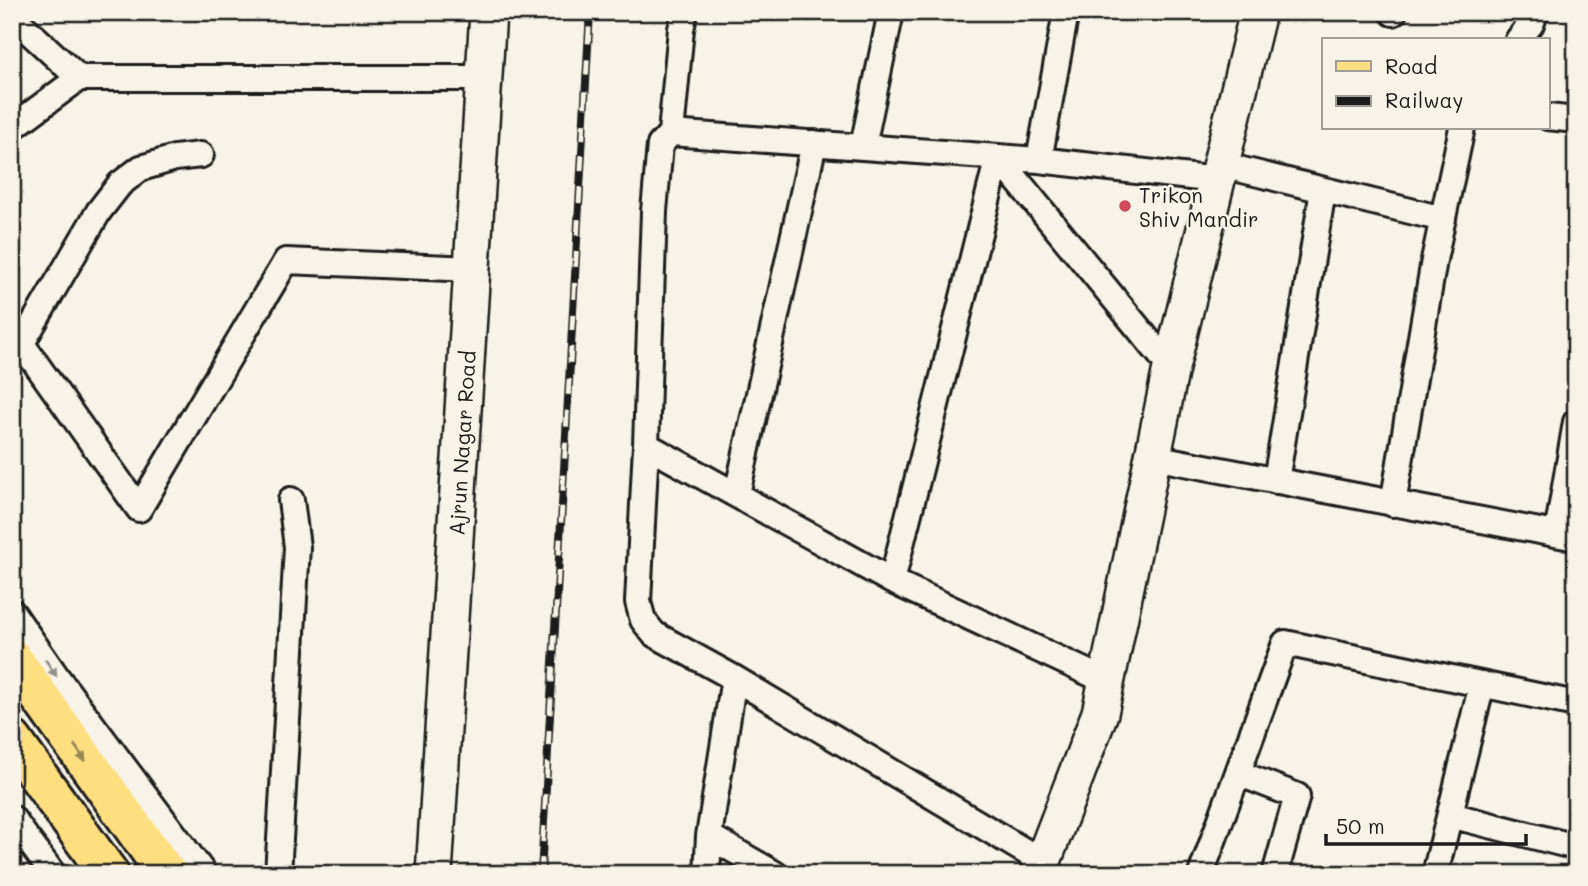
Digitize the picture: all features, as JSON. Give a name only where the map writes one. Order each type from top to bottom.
[{"type":"main road","points":[[12,658],[167,874]]},
{"type":"main road","points":[[12,740],[109,874]]},
{"type":"street","name":"Ajrun Nagar Road","points":[[434,874],[488,12]]},
{"type":"street","points":[[685,12],[671,133],[660,145],[655,198],[638,602],[643,620],[654,634],[734,678],[1041,868],[1100,713],[1171,368],[1258,12]]},
{"type":"street","points":[[863,146],[891,12]]},
{"type":"street","points":[[1039,160],[1066,12]]},
{"type":"street","points":[[1520,38],[1531,24],[1536,12]]},
{"type":"street","points":[[12,16],[79,78]]},
{"type":"street","points":[[12,128],[79,78],[484,78]]},
{"type":"street","points":[[1550,117],[1576,120]]},
{"type":"street","points":[[1393,504],[1443,219],[1462,130]]},
{"type":"street","points":[[671,133],[1219,172],[1323,190],[1443,219]]},
{"type":"street","points":[[737,494],[814,143]]},
{"type":"street","points":[[201,155],[175,158],[141,168],[120,184],[17,337],[139,509],[286,261],[473,269]]},
{"type":"street","points":[[998,157],[1171,368]]},
{"type":"street","points":[[892,581],[998,157]]},
{"type":"street","points":[[1276,481],[1323,190]]},
{"type":"street","points":[[1153,457],[1566,536],[1576,422]]},
{"type":"street","points":[[646,445],[892,581],[1106,681]]},
{"type":"street","points":[[278,874],[297,547],[291,500]]},
{"type":"street","points":[[12,612],[75,702],[204,874]]},
{"type":"street","points":[[1201,874],[1285,643],[1576,704]]},
{"type":"street","points":[[707,874],[709,836],[734,678]]},
{"type":"street","points":[[1435,874],[1482,684]]},
{"type":"street","points":[[1238,773],[1297,796],[1275,874]]},
{"type":"street","points":[[1450,815],[1576,847]]},
{"type":"street","points":[[12,818],[53,874]]},
{"type":"street","points":[[709,836],[775,874]]},
{"type":"railway","points":[[541,874],[590,12]]},
{"type":"place","name":"Trikon Shiv Mandir","points":[[1125,206]]}]
